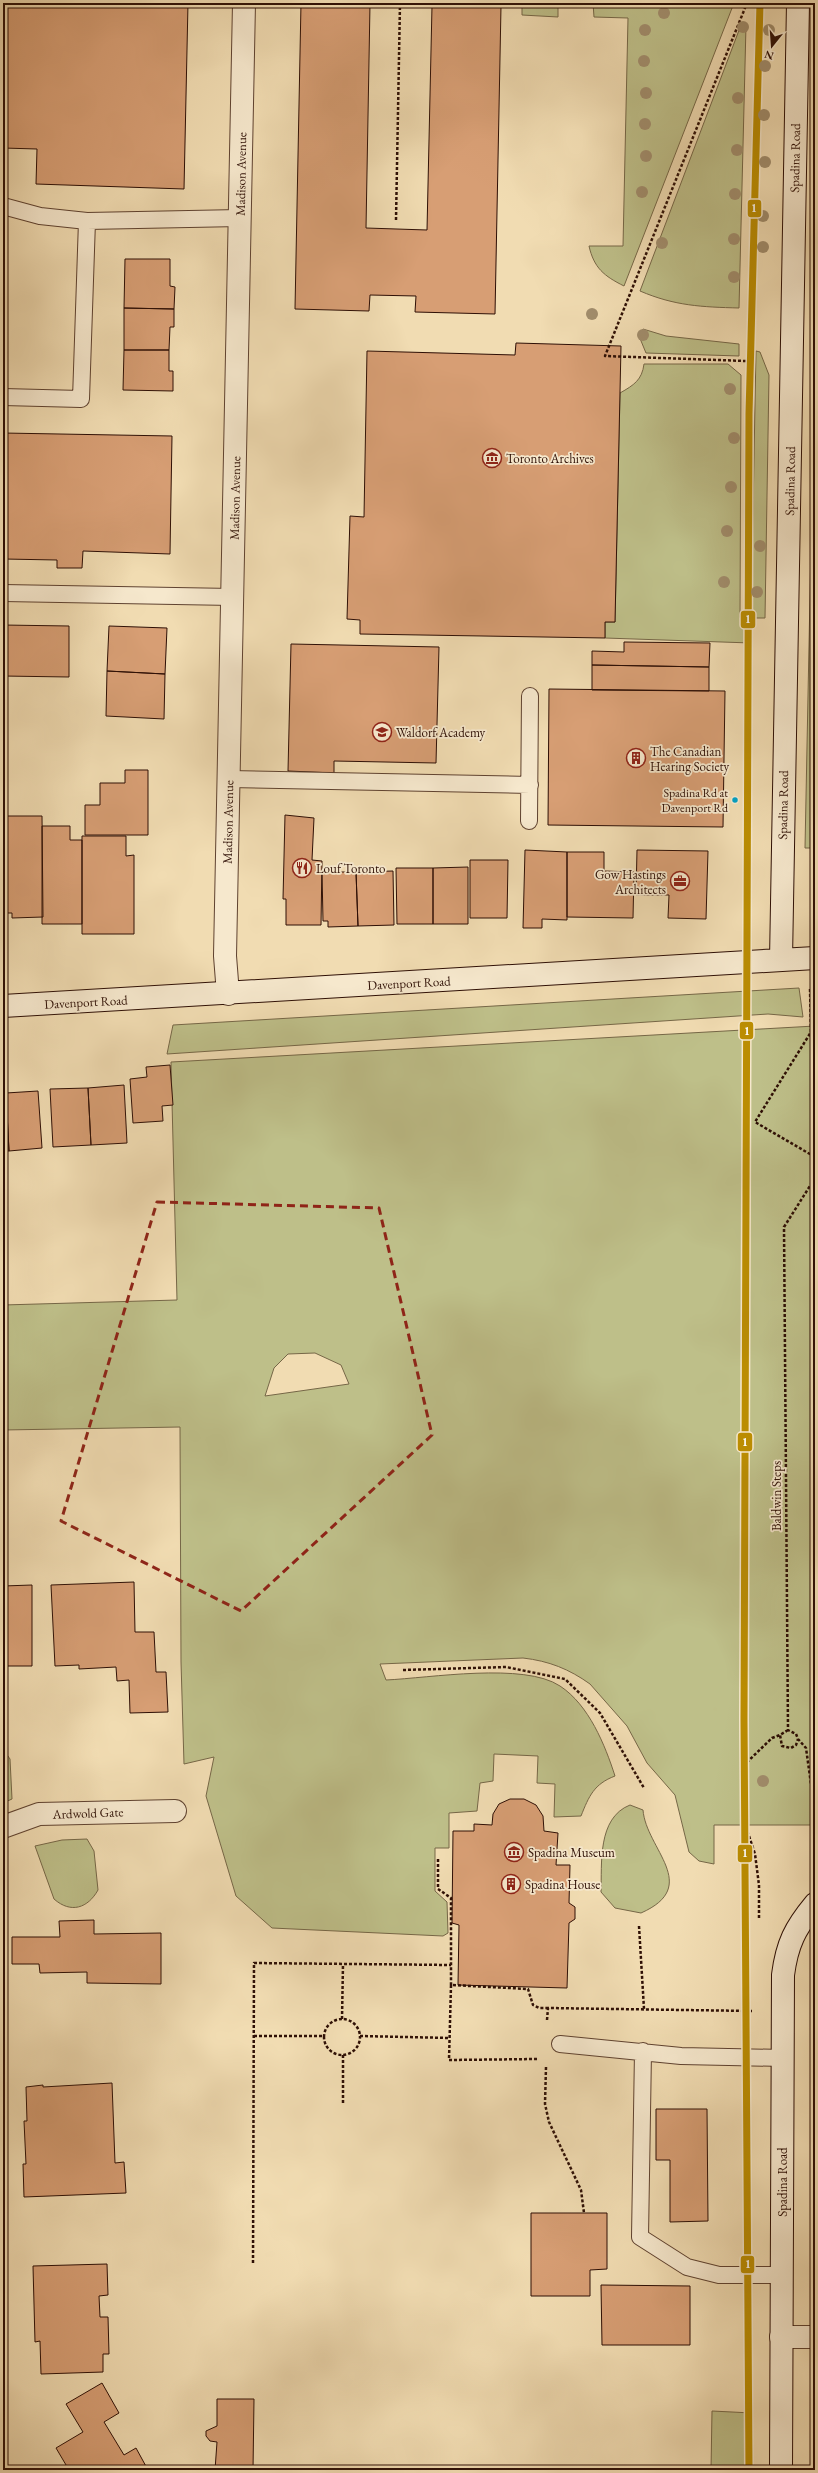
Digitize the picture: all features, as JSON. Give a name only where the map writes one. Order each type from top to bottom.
[{"type":"street","name":"Madison Avenue","points":[[228,994],[224,956],[233,597],[244,3]]},
{"type":"street","name":"Spadina Road","points":[[781,960],[798,3]]},
{"type":"street","name":"Davenport Road","points":[[3,1006],[228,994],[815,958]]},
{"type":"street","name":"Ardwold Gate","points":[[3,1827],[40,1814],[175,1811]]},
{"type":"street","name":"Spadina Road","points":[[781,2470],[783,1975],[786,1950],[795,1929],[815,1904]]},
{"type":"street","points":[[781,2337],[815,2337]]},
{"type":"lane","points":[[3,206],[40,216],[87,221],[240,218]]},
{"type":"lane","points":[[3,397],[81,399],[87,221]]},
{"type":"lane","points":[[3,593],[233,597]]},
{"type":"lane","points":[[529,821],[530,696]]},
{"type":"lane","points":[[229,779],[530,785]]},
{"type":"lane","points":[[560,2044],[643,2051],[681,2056],[783,2058]]},
{"type":"lane","points":[[643,2051],[640,2237],[686,2267],[719,2275],[782,2275]]},
{"type":"path","points":[[396,220],[400,3]]},
{"type":"path","points":[[746,361],[605,356],[747,3]]},
{"type":"path","points":[[810,998],[811,1032],[755,1122],[815,1156]]},
{"type":"path","name":"Baldwin Steps","points":[[788,1730],[784,1227],[815,1178]]},
{"type":"path","points":[[403,1670],[506,1666],[565,1679],[600,1713],[644,1788]]},
{"type":"path","points":[[759,1918],[759,1885],[755,1854],[742,1815],[742,1766],[772,1738],[788,1730],[796,1734],[798,1739],[806,1748],[815,1813]]},
{"type":"path","points":[[780,1735],[780,1743],[787,1748],[796,1745],[798,1739]]},
{"type":"path","points":[[438,1859],[438,1889],[451,1898],[449,2060],[538,2059]]},
{"type":"path","points":[[640,1926],[644,2009]]},
{"type":"path","points":[[252,2263],[254,1963],[451,1965]]},
{"type":"path","points":[[342,2019],[343,1964]]},
{"type":"path","points":[[451,1985],[528,1990],[533,2005],[540,2008],[758,2011]]},
{"type":"path","points":[[547,2022],[548,2008]]},
{"type":"path","points":[[342,2019],[354,2024],[360,2036],[354,2051],[343,2055],[331,2052],[325,2042],[324,2036],[328,2026],[342,2019]]},
{"type":"path","points":[[254,2036],[324,2036]]},
{"type":"path","points":[[360,2036],[450,2038]]},
{"type":"path","points":[[343,2055],[343,2103]]},
{"type":"path","points":[[546,2059],[546,2104],[549,2122],[581,2190],[584,2213]]},
{"type":"highlighted area","points":[[157,1202],[379,1208],[432,1435],[241,1611],[61,1521]]},
{"type":"green space","points":[[522,3],[558,3],[558,17],[522,15]]},
{"type":"green space","points":[[593,3],[734,3],[624,286],[605,275],[597,266],[589,246],[623,246],[628,18],[594,17]]},
{"type":"green space","points":[[741,25],[746,25],[739,308],[689,305],[665,300],[640,291]]},
{"type":"green space","points":[[643,329],[666,336],[739,344],[739,356],[646,353],[639,336]]},
{"type":"green space","points":[[815,342],[815,843],[810,848],[805,848]]},
{"type":"green space","points":[[756,351],[760,352],[769,375],[765,618],[751,618]]},
{"type":"green space","points":[[644,364],[728,364],[741,375],[740,617],[751,643],[605,638],[605,622],[615,622],[620,393],[636,382],[643,370]]},
{"type":"green space","points":[[799,988],[803,1017],[768,1014],[167,1054],[173,1025]]},
{"type":"green space","points":[[815,1026],[815,1825],[714,1825],[714,1864],[699,1861],[689,1852],[675,1795],[647,1763],[627,1726],[590,1684],[582,1679],[558,1666],[523,1658],[380,1664],[386,1680],[476,1673],[501,1673],[544,1679],[560,1686],[579,1704],[595,1726],[615,1776],[597,1787],[587,1802],[581,1816],[554,1817],[555,1784],[537,1783],[538,1756],[494,1754],[493,1781],[480,1783],[477,1811],[449,1813],[449,1848],[435,1848],[435,1891],[447,1902],[448,1933],[443,1936],[272,1928],[236,1896],[206,1796],[214,1757],[184,1764],[181,1662],[180,1427],[3,1430],[3,1305],[177,1300],[171,1062]],"holes":[[[315,1353],[341,1365],[349,1384],[265,1396],[274,1368],[288,1354]]]},
{"type":"green space","points":[[3,1749],[10,1759],[12,1799],[3,1803]]},
{"type":"green space","points":[[630,1805],[643,1810],[646,1825],[666,1866],[669,1879],[667,1891],[659,1902],[641,1913],[615,1908],[601,1892],[602,1856],[607,1831],[612,1820],[619,1811]]},
{"type":"green space","points":[[87,1839],[94,1851],[98,1890],[89,1901],[79,1907],[60,1904],[54,1899],[35,1846],[62,1840]]},
{"type":"green space","points":[[712,2411],[752,2413],[752,2470],[711,2470]]},
{"type":"building","points":[[3,3],[188,3],[184,189],[36,184],[37,149],[3,148]]},
{"type":"building","points":[[301,3],[370,4],[366,228],[427,230],[432,6],[501,6],[495,314],[415,312],[416,296],[370,295],[369,311],[295,309]]},
{"type":"building","points":[[125,259],[170,259],[170,286],[175,287],[174,309],[124,308]]},
{"type":"building","points":[[124,308],[174,309],[174,327],[170,327],[169,350],[124,350]]},
{"type":"building","name":"Toronto Archives","points":[[516,343],[621,346],[615,622],[605,622],[605,638],[360,634],[360,620],[347,619],[350,516],[364,517],[367,351],[515,355]]},
{"type":"building","points":[[124,350],[169,350],[169,371],[173,371],[173,391],[123,390]]},
{"type":"building","points":[[3,433],[172,436],[170,554],[83,551],[82,568],[57,568],[57,560],[4,559]]},
{"type":"building","points":[[3,625],[69,626],[69,677],[3,676]]},
{"type":"building","points":[[109,626],[167,628],[165,674],[107,671]]},
{"type":"building","points":[[624,642],[710,643],[709,667],[592,665],[592,651],[624,652]]},
{"type":"building","points":[[291,644],[439,647],[436,763],[334,761],[334,773],[288,771]]},
{"type":"building","points":[[592,665],[709,667],[709,691],[592,690]]},
{"type":"building","points":[[107,671],[165,674],[164,719],[106,716]]},
{"type":"building","name":"The Canadian Hearing Society","points":[[549,689],[725,691],[723,827],[548,825]]},
{"type":"building","points":[[125,770],[148,770],[148,835],[85,835],[85,805],[100,805],[100,783],[125,783]]},
{"type":"building","name":"Louf Toronto","points":[[285,815],[314,818],[312,860],[322,861],[321,925],[286,925],[286,899],[283,899]]},
{"type":"building","points":[[7,816],[42,816],[43,917],[12,918],[12,913],[4,913],[3,859],[7,859]]},
{"type":"building","points":[[42,826],[70,826],[70,840],[82,840],[82,924],[42,924]]},
{"type":"building","points":[[82,836],[126,836],[126,856],[134,855],[134,934],[82,934]]},
{"type":"building","points":[[525,850],[567,852],[567,920],[542,919],[542,928],[523,928]]},
{"type":"building","points":[[637,850],[708,851],[706,919],[668,918],[669,895],[636,895]]},
{"type":"building","points":[[567,852],[604,852],[604,871],[634,872],[633,918],[567,917]]},
{"type":"building","points":[[470,860],[508,860],[507,918],[470,918]]},
{"type":"building","points":[[468,867],[468,924],[433,924],[433,868]]},
{"type":"building","points":[[396,868],[433,868],[433,924],[397,924]]},
{"type":"building","points":[[393,871],[394,925],[358,926],[356,872]]},
{"type":"building","points":[[322,872],[356,872],[358,926],[328,927],[328,921],[323,921]]},
{"type":"building","points":[[170,1065],[173,1105],[162,1106],[163,1121],[133,1123],[130,1079],[147,1077],[146,1067]]},
{"type":"building","points":[[124,1085],[127,1143],[91,1145],[88,1088]]},
{"type":"building","points":[[88,1088],[91,1145],[53,1147],[50,1089]]},
{"type":"building","points":[[38,1091],[42,1148],[9,1151],[6,1093]]},
{"type":"building","points":[[3,1093],[6,1093],[9,1151],[3,1151]]},
{"type":"building","points":[[134,1582],[135,1632],[154,1632],[156,1672],[166,1672],[168,1712],[130,1713],[129,1680],[117,1681],[116,1667],[79,1669],[79,1665],[55,1666],[51,1585]]},
{"type":"building","points":[[32,1585],[32,1666],[3,1666],[3,1586]]},
{"type":"building","name":"Spadina House","points":[[510,1799],[524,1799],[536,1805],[543,1816],[544,1831],[558,1833],[556,1865],[570,1865],[569,1903],[575,1907],[575,1919],[569,1923],[567,1988],[458,1985],[459,1925],[452,1923],[453,1831],[474,1831],[474,1824],[492,1825],[493,1814],[499,1804]]},
{"type":"building","points":[[94,1920],[94,1934],[161,1933],[161,1984],[87,1983],[87,1972],[40,1973],[39,1964],[12,1964],[12,1937],[60,1937],[59,1921]]},
{"type":"building","points":[[112,2083],[115,2163],[124,2162],[126,2193],[24,2197],[23,2164],[26,2164],[24,2121],[27,2121],[26,2087],[43,2085],[43,2087]]},
{"type":"building","points":[[656,2109],[707,2109],[708,2221],[670,2222],[670,2160],[656,2160]]},
{"type":"building","points":[[531,2213],[607,2213],[607,2269],[590,2270],[590,2296],[531,2296]]},
{"type":"building","points":[[107,2264],[108,2295],[99,2296],[100,2317],[108,2317],[109,2354],[103,2354],[103,2372],[41,2374],[40,2341],[35,2342],[33,2266]]},
{"type":"building","points":[[601,2285],[690,2286],[690,2345],[602,2345]]},
{"type":"building","points":[[102,2383],[119,2413],[104,2422],[124,2455],[136,2448],[148,2470],[69,2470],[56,2448],[83,2432],[66,2404]]},
{"type":"building","points":[[217,2399],[254,2399],[253,2470],[215,2470],[217,2442],[210,2441],[206,2436],[206,2431],[217,2426]]},
{"type":"transit line","name":"1","points":[[749,2470],[744,1719],[749,414],[760,3]]},
{"type":"place","name":"Toronto Archives","points":[[492,458]]},
{"type":"place","name":"Waldorf Academy","points":[[382,732]]},
{"type":"place","name":"The Canadian Hearing Society","points":[[636,758]]},
{"type":"place","name":"Spadina Rd at Davenport Rd","points":[[735,800]]},
{"type":"place","name":"Louf Toronto","points":[[302,868]]},
{"type":"place","name":"Gow Hastings Architects","points":[[680,881]]},
{"type":"place","name":"Spadina Museum","points":[[514,1852]]},
{"type":"place","name":"Spadina House","points":[[511,1884]]}]
